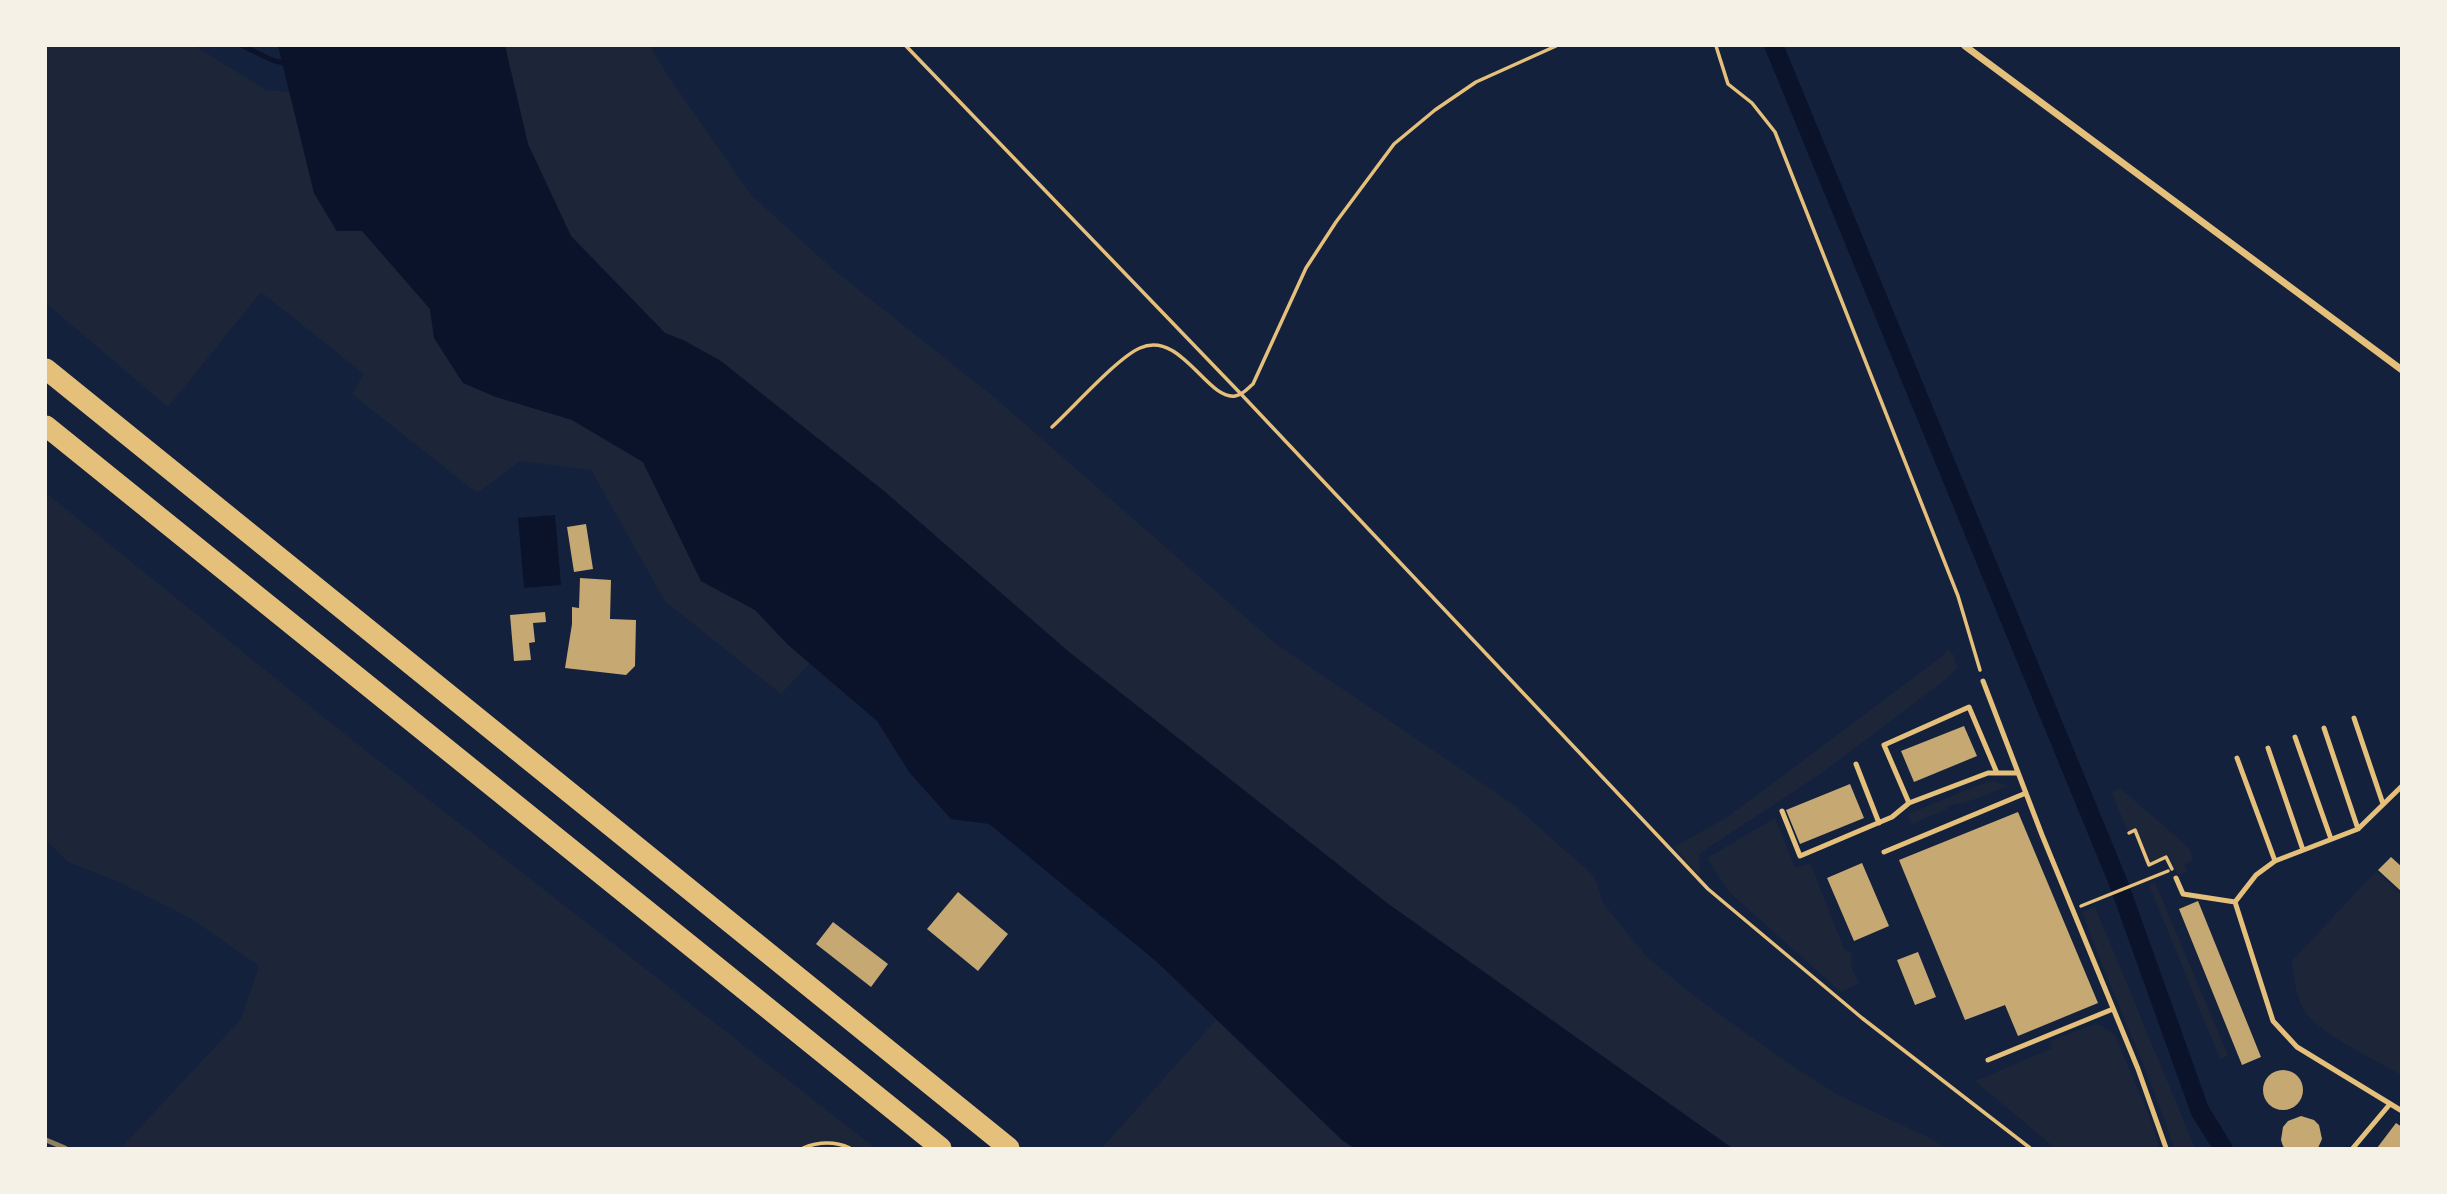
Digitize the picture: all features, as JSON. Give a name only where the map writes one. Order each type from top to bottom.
[{"type":"highway","points":[[46,369],[1009,1149]]},
{"type":"highway","points":[[46,426],[941,1149]]},
{"type":"street","points":[[1965,46],[2402,370]]},
{"type":"lane","points":[[1983,681],[2138,1069],[2166,1149]]},
{"type":"lane","points":[[1909,803],[1884,745],[1969,707],[1997,773]]},
{"type":"lane","points":[[2354,718],[2383,804]]},
{"type":"lane","points":[[2324,727],[2358,828]]},
{"type":"lane","points":[[2295,737],[2331,839]]},
{"type":"lane","points":[[2268,748],[2303,850]]},
{"type":"lane","points":[[2238,758],[2275,861]]},
{"type":"lane","points":[[1856,764],[1879,822]]},
{"type":"lane","points":[[1782,811],[1800,856],[1892,817],[1909,803],[1988,773],[2018,773]]},
{"type":"lane","points":[[2235,902],[2256,875],[2275,861],[2358,828],[2402,786]]},
{"type":"lane","points":[[1884,852],[2026,793]]},
{"type":"lane","points":[[2176,878],[2183,894],[2235,902]]},
{"type":"lane","points":[[2235,902],[2273,1021],[2297,1047],[2402,1111]]},
{"type":"lane","points":[[1988,1060],[2113,1009]]},
{"type":"lane","points":[[2353,1149],[2390,1104]]},
{"type":"path","points":[[906,46],[1241,394],[1708,889],[1862,1018],[2030,1149]]},
{"type":"path","points":[[1052,427],[1123,360],[1141,348],[1158,345],[1172,350],[1221,392],[1233,397],[1241,394],[1252,384],[1306,268],[1336,222],[1394,144],[1435,110],[1476,82],[1556,46]]},
{"type":"path","points":[[1716,46],[1728,84],[1752,103],[1775,132],[1958,596],[1983,681]]},
{"type":"path","points":[[2129,833],[2135,830],[2149,864],[2166,857],[2176,878]]},
{"type":"path","points":[[2084,905],[2172,869]]},
{"type":"path","points":[[803,1149],[812,1144],[830,1143],[849,1149]]},
{"type":"shaded area","points":[[46,46],[195,46],[266,90],[290,92],[314,193],[336,231],[362,230],[430,309],[434,338],[463,383],[496,397],[572,420],[643,462],[701,581],[755,610],[810,663],[781,694],[665,601],[591,470],[520,461],[477,493],[352,394],[364,374],[261,292],[168,407],[46,303]]},
{"type":"shaded area","points":[[278,46],[505,46],[528,144],[571,236],[665,333],[721,361],[884,491],[1069,652],[1387,903],[1732,1148],[1354,1148],[1342,1140],[1157,962],[989,824],[951,819],[909,772],[877,721],[787,644],[755,610],[701,581],[643,462],[572,420],[496,397],[463,383],[434,338],[430,309],[362,231],[337,231],[314,193]]},
{"type":"shaded area","points":[[505,46],[650,46],[751,195],[836,272],[994,397],[1276,644],[1514,805],[1594,876],[1603,903],[1646,956],[1694,996],[1795,1068],[1840,1096],[1934,1140],[1944,1148],[1732,1148],[1387,903],[1069,652],[884,491],[685,341],[665,333],[571,236],[528,144]]},
{"type":"shaded area","points":[[46,493],[337,728],[875,1148],[123,1146],[241,1019],[259,966],[192,919],[117,881],[68,862],[46,840]]},
{"type":"shaded area","points":[[555,515],[561,585],[524,588],[518,518]]},
{"type":"shaded area","points":[[1947,649],[1953,654],[1957,668],[1946,679],[1820,774],[1699,854],[1700,876],[1674,847],[1724,819],[1760,793],[1944,655]]},
{"type":"shaded area","points":[[1993,781],[2009,786],[1967,802],[1947,806],[1947,809],[1912,824],[1907,815],[1973,787]]},
{"type":"shaded area","points":[[2120,788],[2189,848],[2193,860],[2184,864],[2187,871],[2178,876],[2168,855],[2150,862],[2135,828],[2127,830],[2112,793]]},
{"type":"shaded area","points":[[1775,818],[1795,868],[1810,863],[1844,949],[1852,954],[1851,966],[1859,983],[1841,992],[1729,892],[1707,858]]},
{"type":"shaded area","points":[[2376,871],[2401,895],[2401,1075],[2336,1038],[2306,1013],[2296,988],[2292,961]]},
{"type":"shaded area","points":[[2155,882],[2228,1056],[2220,1059],[2149,885]]},
{"type":"shaded area","points":[[2095,907],[2195,1148],[2174,1148],[2082,912]]},
{"type":"shaded area","points":[[1216,1020],[1342,1140],[1354,1148],[1102,1148]]},
{"type":"shaded area","points":[[2092,1025],[2100,1025],[2115,1035],[2153,1126],[2159,1148],[2055,1148],[1975,1081],[2052,1048],[2050,1041]]},
{"type":"building","points":[[586,524],[593,569],[574,572],[567,527]]},
{"type":"building","points":[[580,578],[611,580],[610,619],[636,620],[635,666],[626,675],[565,668],[572,607],[579,608]]},
{"type":"building","points":[[545,612],[546,622],[533,623],[535,642],[529,643],[531,660],[514,661],[510,615]]},
{"type":"building","points":[[1964,726],[1977,756],[1914,782],[1901,751]]},
{"type":"building","points":[[1850,784],[1864,818],[1800,844],[1786,810]]},
{"type":"building","points":[[2018,812],[2098,1003],[2018,1036],[2005,1005],[1965,1020],[1899,860]]},
{"type":"building","points":[[2391,857],[2402,867],[2402,892],[2378,870]]},
{"type":"building","points":[[1862,863],[1889,926],[1854,941],[1827,878]]},
{"type":"building","points":[[958,892],[1008,934],[978,971],[927,929]]},
{"type":"building","points":[[2198,901],[2261,1057],[2242,1065],[2179,909]]},
{"type":"building","points":[[833,922],[888,964],[871,987],[816,944]]},
{"type":"building","points":[[1918,952],[1936,997],[1915,1005],[1897,960]]},
{"type":"building","points":[[2283,1070],[2291,1071],[2297,1076],[2302,1082],[2302,1098],[2297,1104],[2291,1109],[2283,1110],[2275,1109],[2269,1104],[2264,1098],[2263,1090],[2264,1082],[2269,1076],[2275,1071]]},
{"type":"building","points":[[2301,1116],[2314,1120],[2319,1125],[2322,1139],[2318,1148],[2283,1146],[2283,1127],[2288,1121]]},
{"type":"building","points":[[2396,1123],[2402,1127],[2402,1148],[2377,1148]]},
{"type":"waterway","points":[[243,46],[283,63]]},
{"type":"waterway","points":[[1774,46],[2118,882],[2200,1111],[2223,1148]]},
{"type":"railway","points":[[46,1140],[65,1148]]}]
